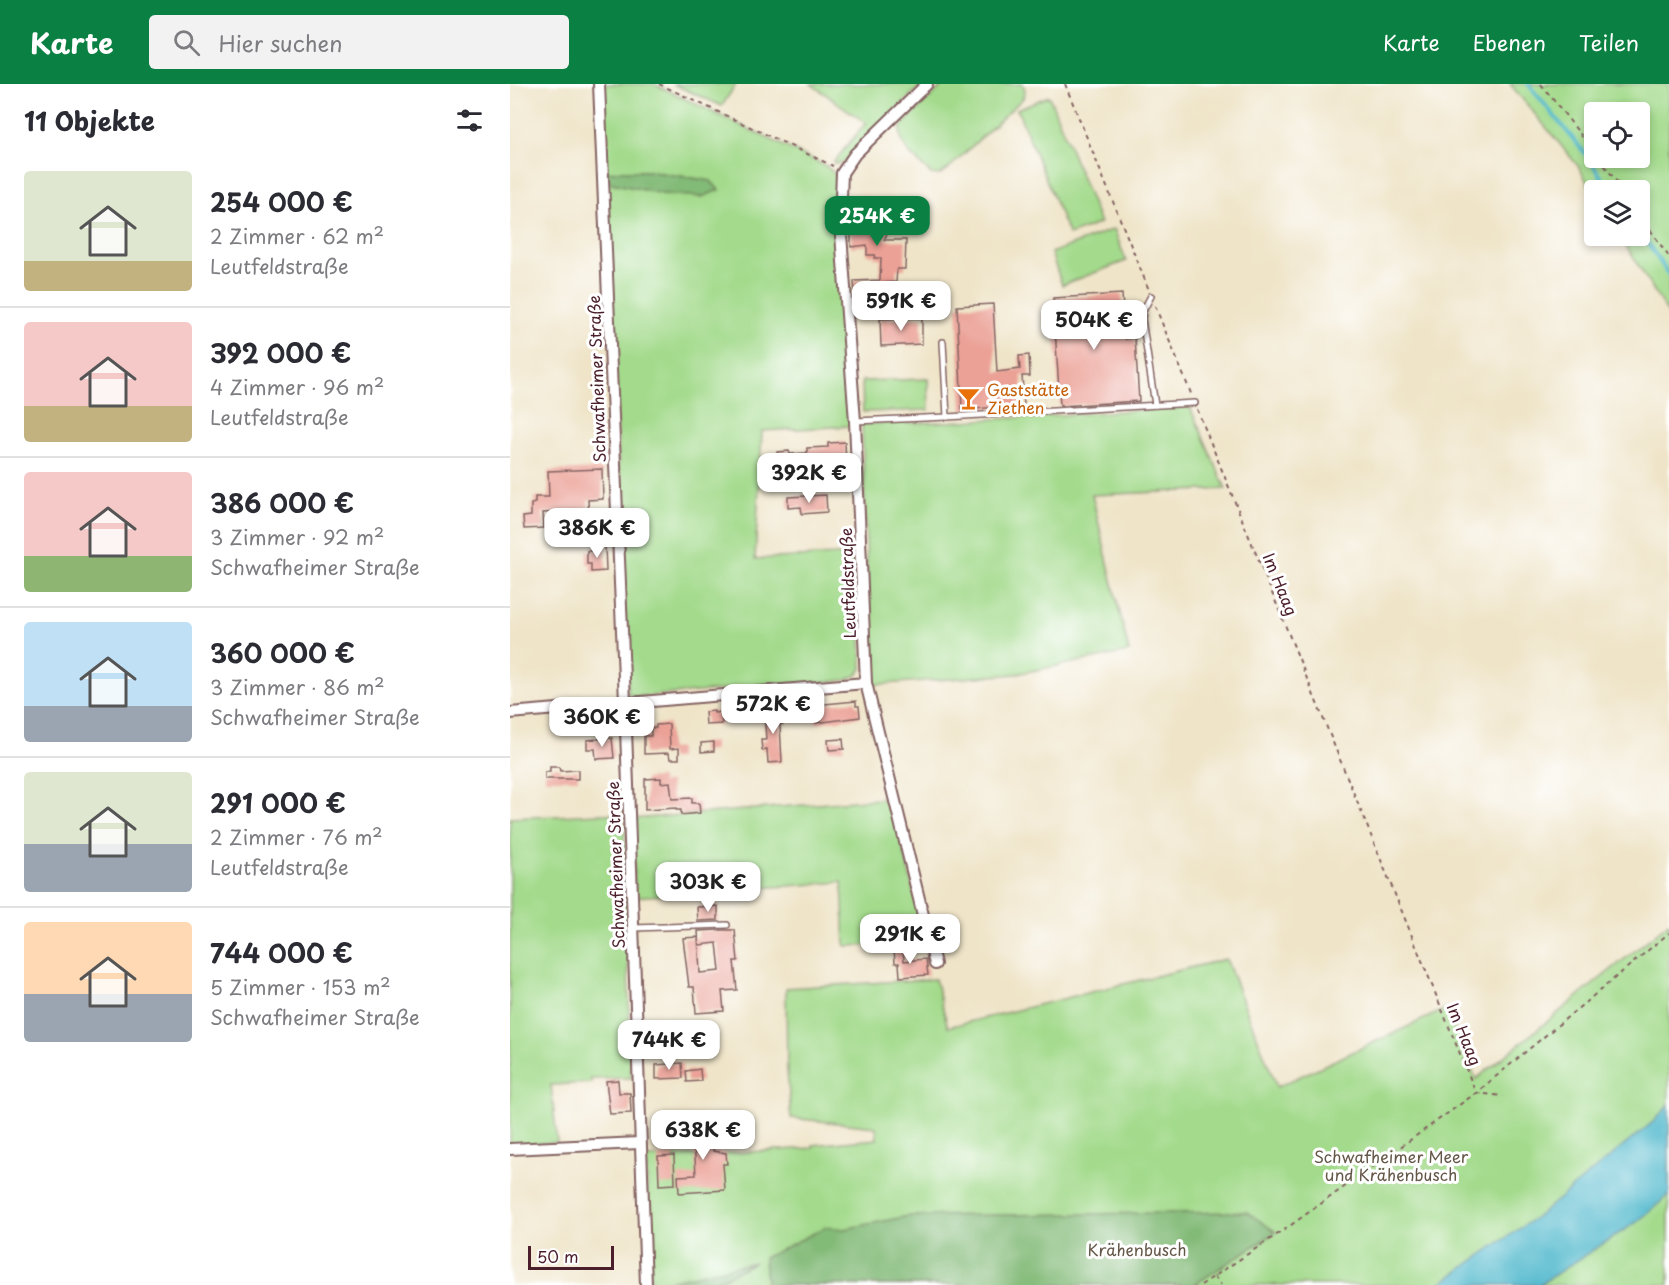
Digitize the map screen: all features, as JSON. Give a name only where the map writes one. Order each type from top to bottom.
[{"type":"street","name":"Schwafheimer Straße","points":[[598,84],[625,702],[639,1143],[646,1285]]},
{"type":"street","points":[[843,172],[855,154],[927,84]]},
{"type":"street","name":"Leutfeldstraße","points":[[843,172],[840,221],[855,421],[866,683],[935,964]]},
{"type":"street","points":[[510,713],[866,683]]},
{"type":"street","points":[[510,1149],[639,1143]]},
{"type":"lane","points":[[1151,296],[1143,311],[1142,319],[1155,405]]},
{"type":"lane","points":[[943,342],[947,417]]},
{"type":"lane","points":[[855,421],[1195,403]]},
{"type":"lane","points":[[632,928],[727,925]]},
{"type":"path","points":[[659,84],[843,172]]},
{"type":"path","name":"Im Haag","points":[[1065,84],[1476,1093]]},
{"type":"path","points":[[1541,84],[1584,139]]},
{"type":"path","points":[[1650,229],[1669,257]]},
{"type":"path","points":[[1201,1285],[1284,1230],[1476,1093],[1669,933]]},
{"type":"path","points":[[1476,1093],[1503,1096]]},
{"type":"path","points":[[1214,1276],[1221,1285]]},
{"type":"green space","points":[[601,84],[654,84],[826,166],[836,175],[851,426],[762,431],[755,559],[858,554],[862,669],[857,675],[846,680],[636,697],[628,695],[607,182],[663,194],[710,181],[648,171],[606,172]]},
{"type":"green space","points":[[673,84],[736,84],[722,106]]},
{"type":"green space","points":[[811,84],[922,84],[845,161],[836,164],[833,163],[866,123]]},
{"type":"green space","points":[[944,84],[1023,84],[1025,90],[1023,98],[939,175],[931,174],[914,158],[905,147],[900,134],[901,126]]},
{"type":"green space","points":[[1510,84],[1669,84],[1669,315],[1626,246],[1650,246],[1650,180],[1586,180],[1578,166]]},
{"type":"green space","points":[[1049,96],[1100,223],[1069,235],[1017,109]]},
{"type":"green space","points":[[648,171],[711,181],[719,190],[702,197],[663,194],[607,182],[606,172]]},
{"type":"green space","points":[[1114,229],[1126,261],[1062,285],[1051,253]]},
{"type":"green space","points":[[928,379],[929,410],[863,412],[862,381]]},
{"type":"green space","points":[[1190,407],[1226,489],[1092,495],[1129,652],[1016,674],[871,685],[862,424],[947,422]]},
{"type":"green space","points":[[891,798],[926,943],[845,946],[842,882],[635,897],[632,819]]},
{"type":"green space","points":[[624,813],[631,1078],[591,1079],[591,1083],[551,1085],[557,1142],[510,1145],[510,818]]},
{"type":"green space","name":"Schwafheimer Meer und Krähenbusch","points":[[1669,923],[1669,1285],[651,1285],[646,1158],[813,1148],[813,1145],[877,1139],[876,1127],[791,1118],[787,1071],[786,988],[935,979],[948,1027],[1226,959],[1277,1087],[1446,1009],[1476,1079]]},
{"type":"green space","name":"Krähenbusch","points":[[1247,1212],[1276,1232],[1194,1285],[766,1285],[764,1258],[826,1227],[844,1229],[909,1216]]},
{"type":"green space","points":[[755,1262],[710,1285],[650,1285]]},
{"type":"water","points":[[1669,1105],[1669,1195],[1637,1222],[1539,1285],[1438,1285],[1539,1215],[1654,1121]]},
{"type":"building","points":[[879,205],[890,209],[888,216],[895,219],[884,240],[906,240],[905,269],[897,269],[896,282],[882,283],[883,295],[855,296],[854,281],[880,280],[881,258],[867,255],[867,245],[851,247],[851,209],[878,209]]},
{"type":"building","points":[[1122,294],[1125,339],[1135,338],[1139,401],[1060,406],[1053,298]]},
{"type":"building","points":[[993,304],[997,372],[1020,369],[1019,356],[1029,355],[1030,376],[1022,376],[1024,405],[962,410],[957,306]]},
{"type":"building","points":[[922,318],[922,344],[881,346],[880,319]]},
{"type":"building","points":[[845,442],[847,488],[830,489],[829,473],[795,475],[795,483],[769,485],[768,471],[778,471],[777,452],[807,453],[807,448],[828,447],[828,443]]},
{"type":"building","points":[[602,469],[603,499],[588,500],[589,522],[579,523],[578,511],[543,513],[544,528],[524,529],[523,517],[531,516],[531,504],[535,503],[535,497],[549,497],[548,471]]},
{"type":"building","points":[[826,495],[827,512],[802,514],[801,507],[788,508],[788,497]]},
{"type":"building","points":[[605,546],[606,571],[591,572],[591,564],[587,564],[587,551],[595,551],[595,547]]},
{"type":"building","points":[[856,701],[860,717],[816,723],[814,705]]},
{"type":"building","points":[[782,708],[783,724],[780,725],[782,762],[768,763],[767,749],[762,750],[761,740],[766,740],[764,709]]},
{"type":"building","points":[[714,711],[714,713],[721,712],[722,724],[706,725],[705,712]]},
{"type":"building","points":[[669,724],[670,749],[679,748],[679,759],[670,759],[669,753],[644,754],[644,736],[651,736],[651,728],[656,728],[656,725]]},
{"type":"building","points":[[612,738],[614,758],[596,759],[595,749],[587,749],[587,740]]},
{"type":"building","points":[[843,739],[844,749],[829,750],[828,740]]},
{"type":"building","points":[[714,742],[714,751],[701,752],[701,743]]},
{"type":"building","points":[[550,767],[559,767],[560,771],[578,770],[578,779],[545,779],[545,772],[550,772]]},
{"type":"building","points":[[661,778],[661,783],[670,782],[672,799],[692,798],[692,803],[699,803],[700,813],[681,815],[681,810],[676,810],[676,808],[645,810],[645,779]]},
{"type":"building","points":[[718,906],[718,920],[698,921],[697,907]]},
{"type":"building","points":[[735,930],[738,961],[734,961],[737,990],[722,991],[724,1011],[696,1013],[694,987],[689,987],[683,938],[698,937],[700,973],[720,971],[717,943],[699,945],[698,931]]},
{"type":"building","points":[[903,948],[904,961],[926,959],[928,975],[900,977],[899,963],[895,963],[894,949]]},
{"type":"building","points":[[682,1063],[683,1078],[656,1079],[656,1065]]},
{"type":"building","points":[[700,1069],[701,1081],[687,1082],[686,1071]]},
{"type":"building","points":[[618,1080],[619,1093],[630,1093],[631,1113],[610,1114],[606,1081]]},
{"type":"building","points":[[678,1125],[713,1126],[713,1151],[726,1153],[727,1164],[723,1164],[725,1190],[679,1193],[678,1176],[696,1175],[694,1139],[678,1139]]},
{"type":"building","points":[[674,1155],[675,1184],[659,1185],[658,1156]]},
{"type":"waterway","points":[[1528,84],[1588,157],[1603,180]]},
{"type":"waterway","points":[[1649,246],[1669,275]]},
{"type":"place","name":"Gaststätte Ziethen","points":[[969,398]]}]
